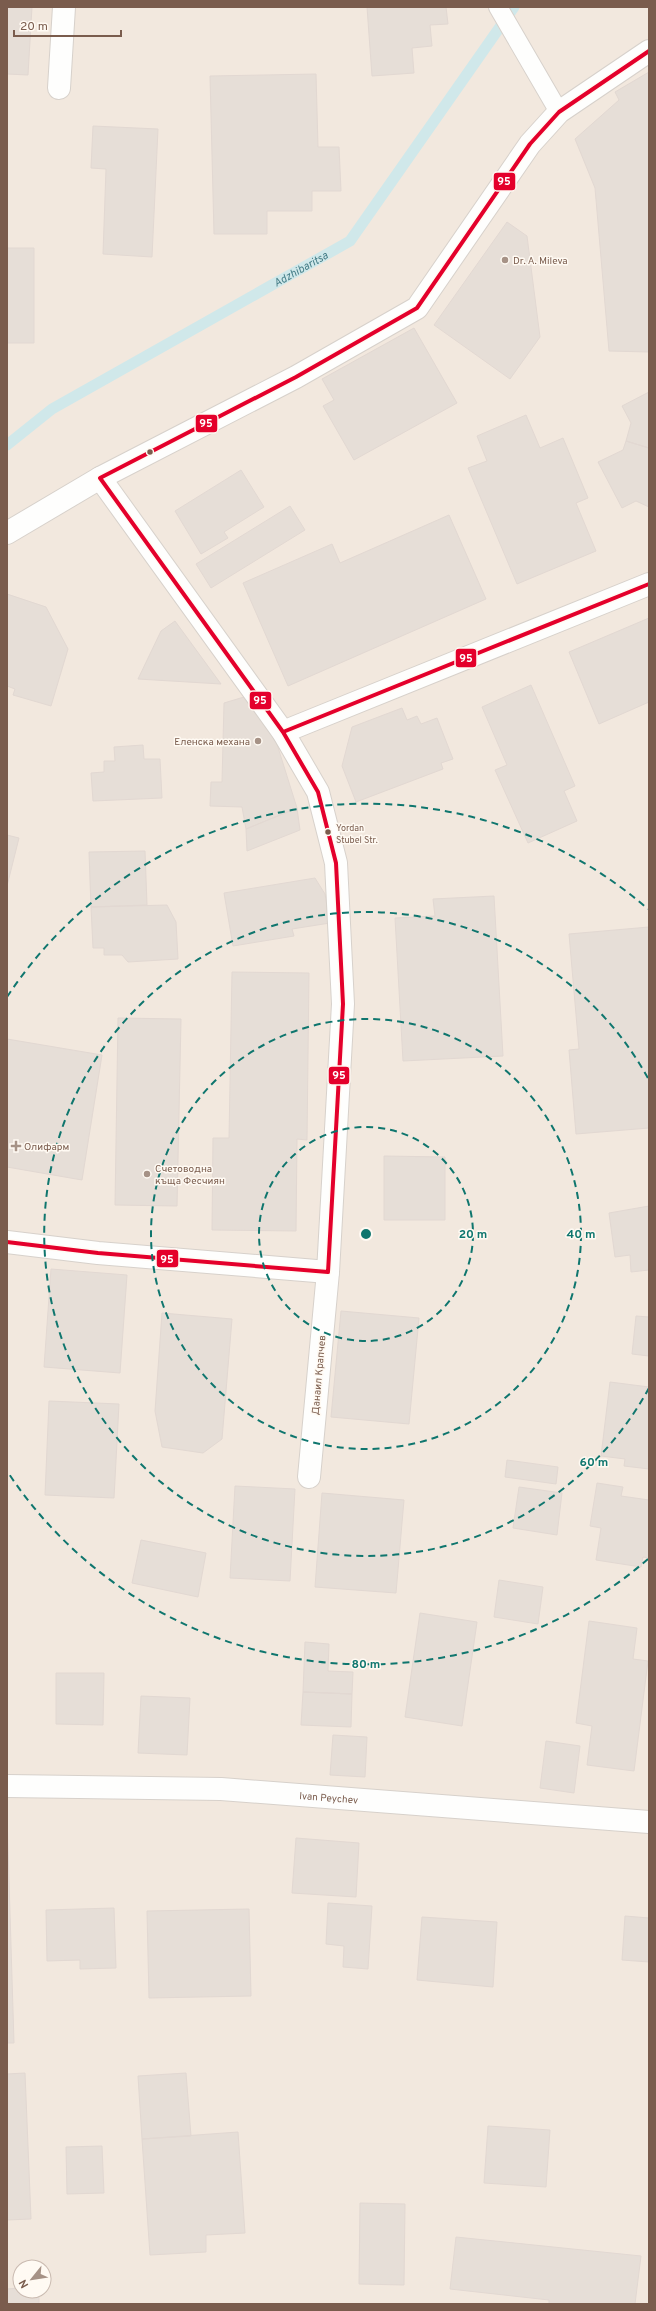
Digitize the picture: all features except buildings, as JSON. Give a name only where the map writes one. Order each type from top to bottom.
[{"type":"street","points":[[59,88],[64,7]]},
{"type":"street","points":[[7,533],[100,478],[296,377],[417,308],[530,144],[559,112],[649,51]]},
{"type":"street","name":"Данаил Крапчев","points":[[100,478],[283,732],[318,792],[336,863],[343,1004],[328,1272],[309,1477]]},
{"type":"street","points":[[283,732],[649,584]]},
{"type":"street","points":[[7,1242],[106,1254],[328,1272]]},
{"type":"street","name":"Ivan Peychev","points":[[7,1786],[221,1789],[649,1822]]},
{"type":"lane","points":[[498,7],[559,112]]},
{"type":"shaded area","points":[[7,7],[649,7],[649,2304],[7,2304]]},
{"type":"waterway","name":"Adzhibaritsa","points":[[7,445],[52,409],[350,241],[514,7]]},
{"type":"transit line","name":"95","points":[[328,1272],[343,1004],[336,863],[318,792],[283,732],[100,478],[296,377],[417,308],[530,144],[559,112],[649,51]]},
{"type":"transit line","name":"95","points":[[283,732],[649,584]]},
{"type":"transit line","name":"95","points":[[7,1242],[98,1253],[328,1272]]},
{"type":"place","name":"Dr. A. Mileva","points":[[505,260]]},
{"type":"place","name":"Еленска механа","points":[[258,741]]},
{"type":"place","name":"Yordan Stubel Str.","points":[[328,832]]},
{"type":"place","name":"Олифарм","points":[[16,1146]]},
{"type":"place","name":"Счетоводна къща Фесчиян","points":[[147,1174]]}]
